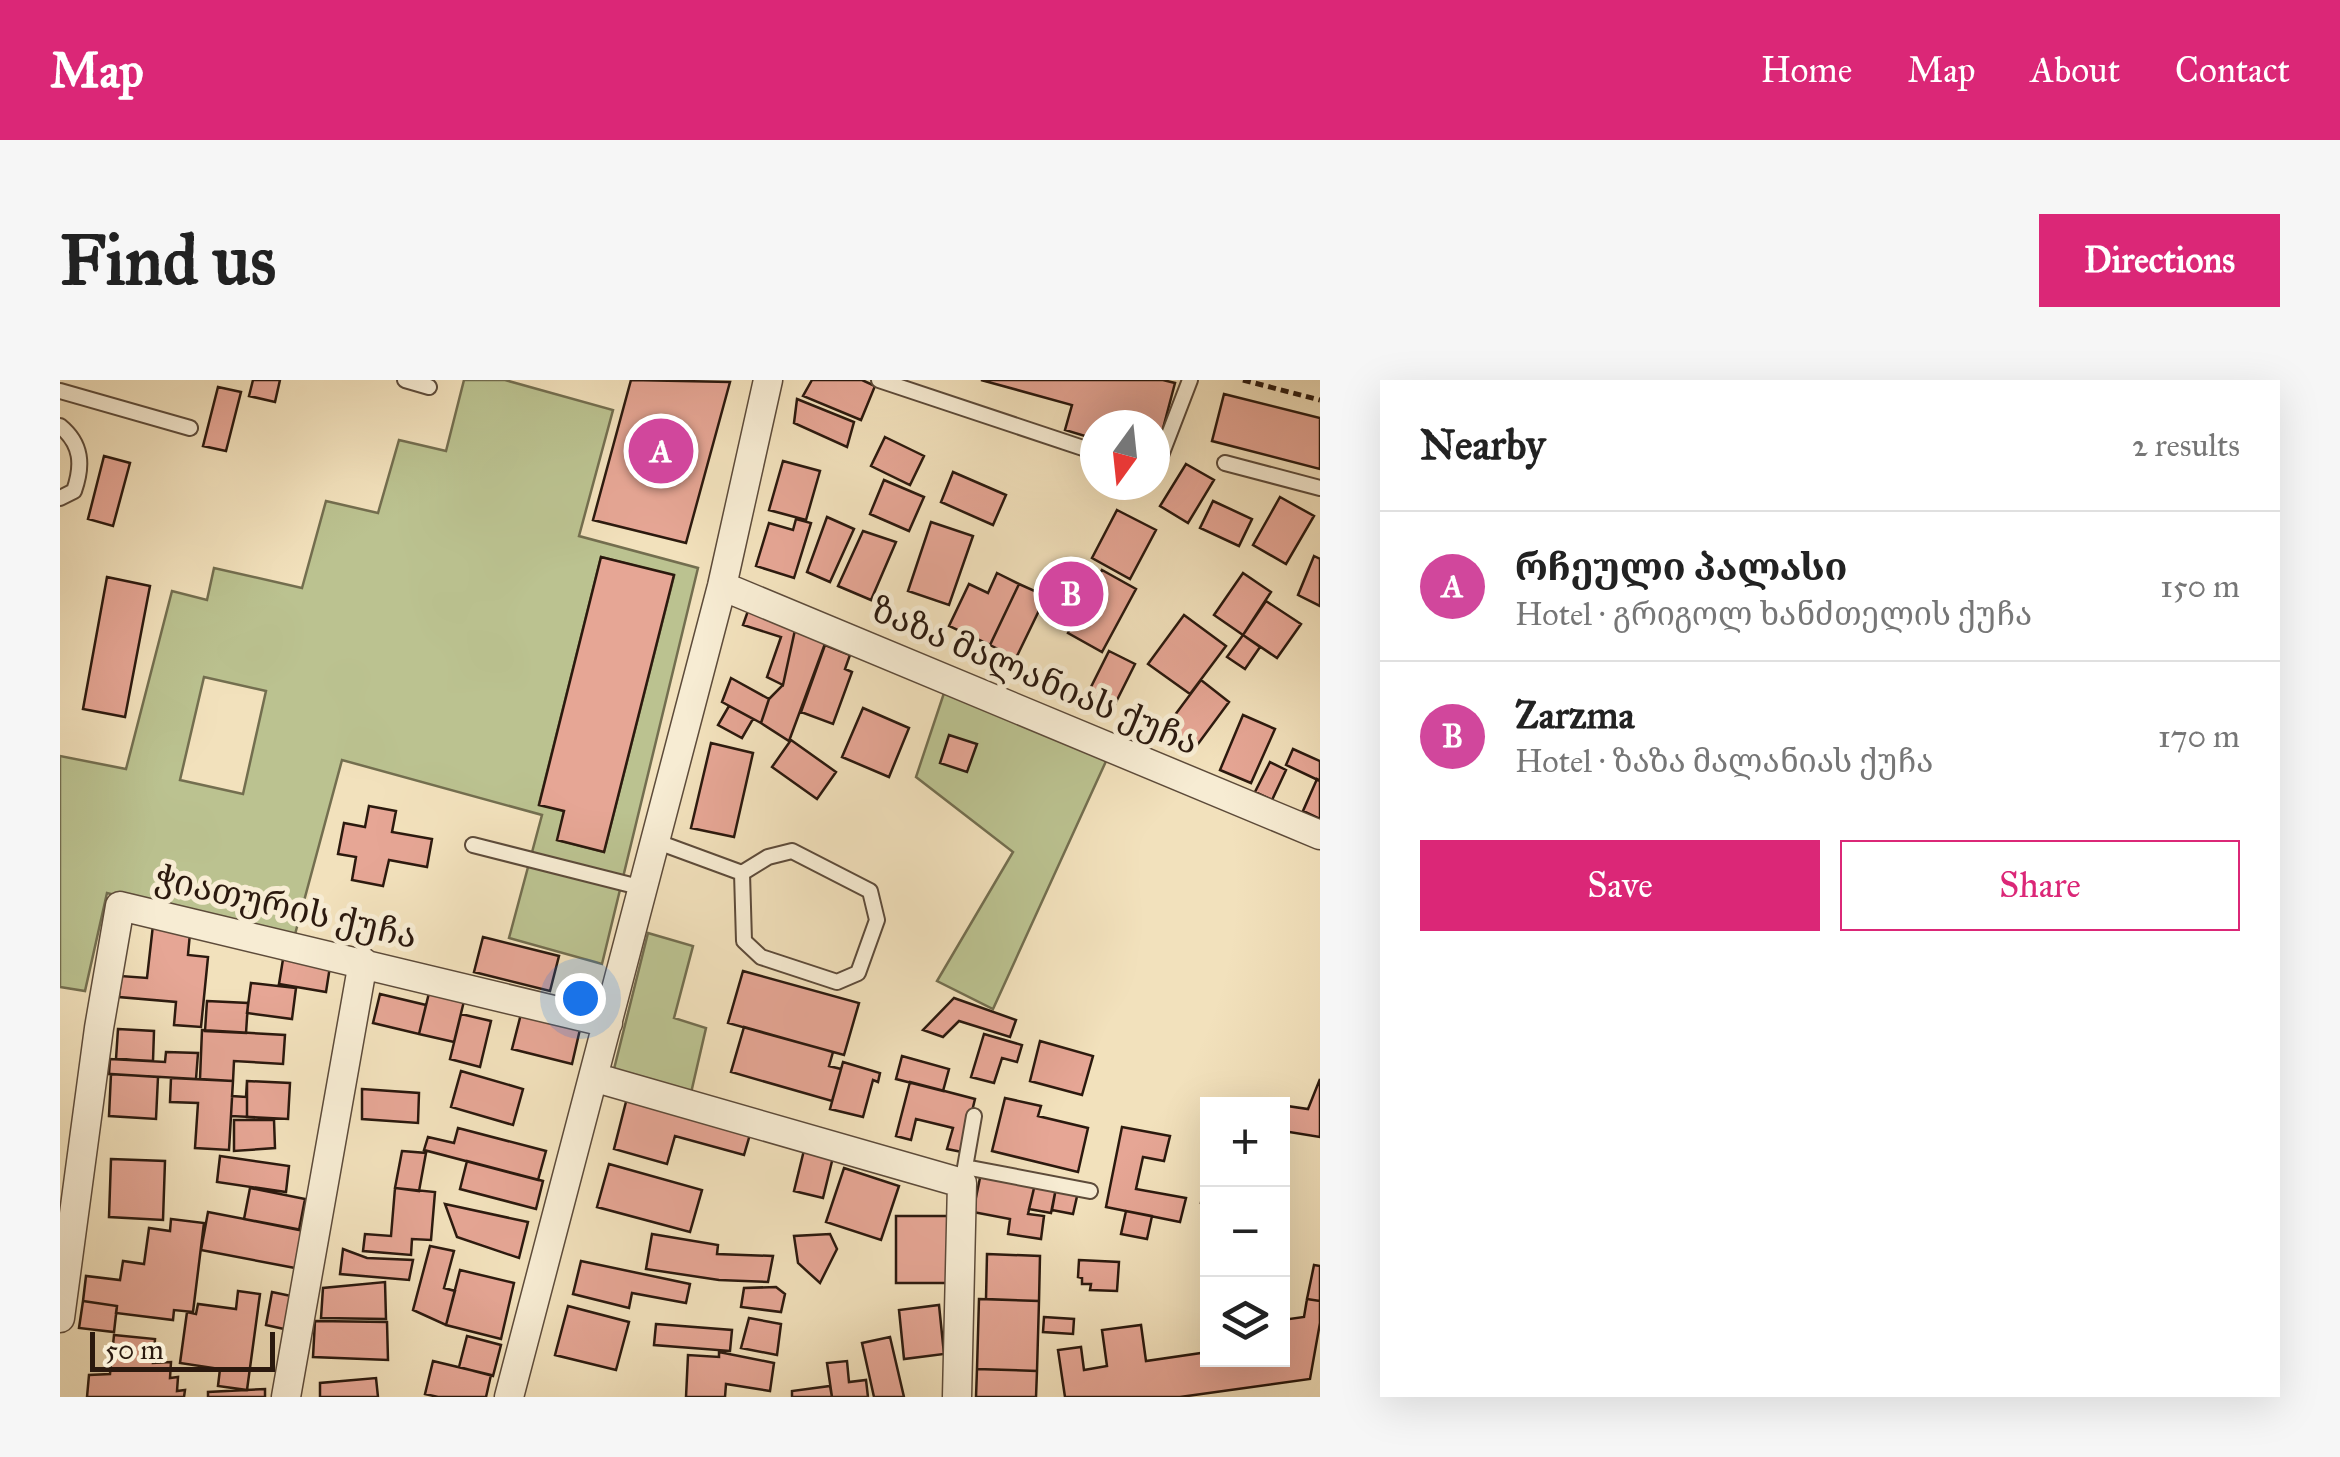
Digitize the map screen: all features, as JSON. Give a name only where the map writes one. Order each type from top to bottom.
[{"type":"street","points":[[508,1397],[722,586],[768,380]]},
{"type":"street","name":"ზაზა მალანიას ქუჩა","points":[[722,586],[1320,836]]},
{"type":"street","name":"ჭიათურის ქუჩა","points":[[60,1318],[99,1028],[120,906],[608,1023]]},
{"type":"street","points":[[286,1397],[363,962]]},
{"type":"street","points":[[593,1077],[964,1175],[956,1397]]},
{"type":"lane","points":[[405,380],[429,387]]},
{"type":"lane","points":[[878,380],[1080,447]]},
{"type":"lane","points":[[1170,432],[1190,380]]},
{"type":"lane","points":[[60,392],[190,428]]},
{"type":"lane","points":[[60,426],[74,438],[81,470],[74,490],[60,498]]},
{"type":"lane","points":[[1224,463],[1320,488]]},
{"type":"lane","points":[[655,841],[742,873]]},
{"type":"lane","points":[[473,845],[643,888]]},
{"type":"lane","points":[[792,851],[870,891],[876,920],[858,973],[836,982],[762,958],[744,940],[742,873],[768,857],[792,851]]},
{"type":"lane","points":[[974,1116],[964,1175],[1090,1191]]},
{"type":"path","points":[[1243,380],[1320,400]]},
{"type":"green space","points":[[464,380],[505,380],[613,410],[579,536],[698,568],[602,964],[509,938],[542,815],[342,760],[294,938],[107,893],[85,991],[60,987],[60,756],[126,769],[172,591],[207,600],[214,568],[302,588],[326,501],[378,513],[399,440],[446,451]],"holes":[[[601,557],[674,576],[604,852],[558,840],[564,811],[539,804]],[[204,677],[266,691],[243,794],[180,780]]]},
{"type":"green space","points":[[946,687],[1107,759],[993,1009],[937,981],[1013,852],[916,777]]},
{"type":"green space","points":[[648,933],[693,946],[674,1018],[706,1028],[691,1093],[613,1073]]},
{"type":"building","points":[[253,380],[280,380],[275,402],[249,396]]},
{"type":"building","points":[[631,380],[730,382],[686,543],[593,520]]},
{"type":"building","points":[[812,380],[862,380],[875,386],[861,420],[803,396]]},
{"type":"building","points":[[981,380],[1175,383],[1168,410],[1080,410],[1080,434],[1065,430],[1072,405]]},
{"type":"building","points":[[218,387],[241,392],[226,451],[203,446]]},
{"type":"building","points":[[1224,394],[1320,418],[1320,469],[1212,441]]},
{"type":"building","points":[[797,399],[854,422],[847,447],[794,423]]},
{"type":"building","points":[[885,437],[924,456],[910,485],[871,466]]},
{"type":"building","points":[[104,456],[130,463],[113,526],[88,519]]},
{"type":"building","points":[[783,461],[820,471],[806,520],[769,510]]},
{"type":"building","points":[[1186,464],[1214,480],[1188,523],[1160,506],[1164,500],[1170,500],[1170,490]]},
{"type":"building","points":[[953,472],[1006,495],[993,525],[941,502]]},
{"type":"building","points":[[884,480],[924,497],[909,531],[870,514]]},
{"type":"building","points":[[1280,497],[1314,516],[1286,564],[1253,545]]},
{"type":"building","points":[[1213,501],[1252,519],[1239,546],[1200,528]]},
{"type":"building","points":[[1117,510],[1156,530],[1130,579],[1092,558]]},
{"type":"building","points":[[827,517],[854,529],[830,582],[807,572]]},
{"type":"building","points":[[796,519],[811,523],[794,578],[756,566],[769,523],[793,530]]},
{"type":"building","points":[[931,522],[973,536],[949,605],[908,591]]},
{"type":"building","points":[[863,531],[896,542],[871,600],[838,586]]},
{"type":"building","points":[[1314,556],[1320,559],[1320,606],[1298,595]]},
{"type":"building","points":[[601,557],[674,575],[604,852],[557,840],[564,811],[539,805]]},
{"type":"building","points":[[1073,559],[1100,574],[1070,629],[1043,614]]},
{"type":"building","points":[[1102,570],[1136,589],[1102,652],[1068,633]]},
{"type":"building","points":[[997,573],[1019,584],[990,645],[949,626],[969,584],[988,593]]},
{"type":"building","points":[[1243,573],[1271,592],[1243,635],[1214,615]]},
{"type":"building","points":[[107,577],[150,586],[125,717],[83,709]]},
{"type":"building","points":[[1019,584],[1046,596],[1016,658],[990,645]]},
{"type":"building","points":[[1266,601],[1301,624],[1277,658],[1243,635]]},
{"type":"building","points":[[749,608],[795,630],[783,685],[767,677],[781,637],[743,625]]},
{"type":"building","points":[[1184,615],[1226,646],[1190,694],[1148,664]]},
{"type":"building","points":[[795,630],[826,641],[789,741],[761,723],[769,699],[783,685]]},
{"type":"building","points":[[1243,635],[1260,647],[1245,669],[1227,657]]},
{"type":"building","points":[[825,645],[850,655],[845,669],[852,672],[833,724],[801,712]]},
{"type":"building","points":[[1109,651],[1135,664],[1111,712],[1085,699]]},
{"type":"building","points":[[731,678],[769,699],[761,723],[722,702]]},
{"type":"building","points":[[1201,680],[1229,702],[1192,752],[1163,731]]},
{"type":"building","points":[[729,706],[753,719],[742,738],[718,725]]},
{"type":"building","points":[[863,708],[909,728],[889,777],[842,757]]},
{"type":"building","points":[[1243,715],[1275,729],[1251,783],[1220,770]]},
{"type":"building","points":[[949,735],[977,744],[967,772],[940,763]]},
{"type":"building","points":[[791,740],[836,772],[817,799],[772,767]]},
{"type":"building","points":[[711,743],[753,753],[734,837],[691,828]]},
{"type":"building","points":[[1293,749],[1320,761],[1320,781],[1286,765]]},
{"type":"building","points":[[1270,762],[1286,770],[1272,800],[1255,792]]},
{"type":"building","points":[[1317,779],[1320,781],[1320,819],[1303,811]]},
{"type":"building","points":[[369,806],[396,811],[392,832],[432,839],[427,867],[389,860],[383,886],[352,880],[356,857],[338,854],[344,823],[365,827]]},
{"type":"building","points":[[153,925],[190,933],[188,955],[208,957],[201,1027],[174,1025],[176,1002],[119,997],[121,976],[147,978]]},
{"type":"building","points":[[483,937],[559,956],[550,991],[474,972]]},
{"type":"building","points":[[284,953],[331,960],[326,992],[279,984]]},
{"type":"building","points":[[743,971],[859,1003],[844,1055],[728,1023]]},
{"type":"building","points":[[251,983],[296,988],[292,1019],[247,1013]]},
{"type":"building","points":[[429,993],[464,1001],[454,1042],[419,1034]]},
{"type":"building","points":[[380,994],[426,1005],[419,1034],[373,1023]]},
{"type":"building","points":[[954,998],[1016,1020],[1010,1037],[959,1021],[943,1037],[923,1030]]},
{"type":"building","points":[[207,1001],[248,1003],[246,1033],[205,1031]]},
{"type":"building","points":[[522,1010],[581,1025],[572,1064],[512,1049]]},
{"type":"building","points":[[461,1014],[491,1021],[480,1067],[450,1059]]},
{"type":"building","points":[[744,1027],[833,1052],[829,1066],[841,1069],[832,1101],[731,1072]]},
{"type":"building","points":[[118,1029],[154,1031],[153,1061],[116,1059]]},
{"type":"building","points":[[202,1030],[285,1035],[283,1064],[234,1061],[233,1081],[200,1079]]},
{"type":"building","points":[[984,1034],[1022,1045],[1017,1062],[1002,1058],[994,1083],[971,1077]]},
{"type":"building","points":[[1040,1041],[1093,1056],[1082,1095],[1030,1081]]},
{"type":"building","points":[[166,1052],[198,1053],[196,1079],[109,1074],[110,1059],[165,1062]]},
{"type":"building","points":[[902,1056],[949,1069],[943,1091],[896,1079]]},
{"type":"building","points":[[843,1062],[880,1073],[878,1082],[873,1080],[863,1117],[830,1109]]},
{"type":"building","points":[[461,1071],[523,1089],[513,1125],[451,1107]]},
{"type":"building","points":[[111,1074],[158,1077],[156,1119],[109,1116]]},
{"type":"building","points":[[171,1078],[233,1081],[232,1096],[246,1097],[247,1081],[290,1083],[288,1119],[231,1116],[229,1150],[195,1148],[198,1103],[170,1102]]},
{"type":"building","points":[[171,1078],[233,1081],[229,1150],[195,1148],[198,1103],[170,1102]]},
{"type":"building","points":[[1320,1079],[1320,1137],[1290,1132],[1290,1106],[1308,1109]]},
{"type":"building","points":[[247,1081],[290,1083],[288,1119],[247,1117]]},
{"type":"building","points":[[910,1082],[975,1099],[962,1152],[947,1149],[953,1128],[916,1119],[911,1140],[896,1136]]},
{"type":"building","points":[[362,1089],[419,1093],[418,1123],[362,1119]]},
{"type":"building","points":[[629,1090],[753,1124],[744,1155],[675,1136],[667,1164],[614,1149]]},
{"type":"building","points":[[1005,1098],[1041,1106],[1038,1116],[1088,1128],[1078,1172],[992,1151]]},
{"type":"building","points":[[234,1120],[274,1120],[275,1148],[234,1151]]},
{"type":"building","points":[[1122,1127],[1170,1136],[1164,1161],[1143,1157],[1136,1189],[1186,1198],[1180,1222],[1106,1207]]},
{"type":"building","points":[[458,1128],[546,1151],[538,1180],[424,1150],[428,1137],[454,1143]]},
{"type":"building","points":[[806,1142],[835,1149],[823,1198],[794,1191]]},
{"type":"building","points":[[402,1151],[426,1153],[419,1191],[395,1188]]},
{"type":"building","points":[[220,1156],[289,1166],[286,1192],[217,1182]]},
{"type":"building","points":[[111,1159],[165,1161],[163,1220],[109,1217]]},
{"type":"building","points":[[467,1161],[543,1181],[536,1209],[460,1189]]},
{"type":"building","points":[[609,1164],[702,1190],[690,1232],[597,1207]]},
{"type":"building","points":[[844,1168],[899,1186],[881,1240],[826,1222]]},
{"type":"building","points":[[981,1173],[1035,1184],[1028,1214],[1044,1216],[1041,1239],[1008,1234],[1010,1219],[973,1212]]},
{"type":"building","points":[[1035,1184],[1056,1188],[1051,1213],[1029,1209]]},
{"type":"building","points":[[250,1188],[305,1199],[299,1230],[244,1219]]},
{"type":"building","points":[[395,1188],[435,1192],[431,1240],[412,1239],[411,1255],[363,1251],[365,1234],[391,1236]]},
{"type":"building","points":[[1056,1188],[1078,1192],[1073,1214],[1052,1210]]},
{"type":"building","points":[[445,1204],[528,1222],[519,1258],[457,1237]]},
{"type":"building","points":[[1126,1211],[1152,1216],[1147,1239],[1121,1234]]},
{"type":"building","points":[[208,1212],[302,1230],[295,1268],[201,1250]]},
{"type":"building","points":[[896,1216],[951,1216],[951,1283],[896,1283]]},
{"type":"building","points":[[171,1219],[204,1223],[193,1312],[174,1310],[173,1320],[116,1313],[117,1306],[83,1301],[86,1276],[120,1280],[123,1261],[144,1264],[149,1228],[170,1231]]},
{"type":"building","points":[[652,1234],[718,1245],[717,1254],[773,1256],[768,1282],[719,1280],[646,1269]]},
{"type":"building","points":[[830,1234],[837,1249],[820,1283],[798,1263],[794,1236]]},
{"type":"building","points":[[430,1246],[454,1251],[444,1288],[455,1291],[446,1325],[413,1310]]},
{"type":"building","points":[[343,1249],[367,1258],[413,1260],[409,1280],[340,1274]]},
{"type":"building","points":[[987,1254],[1040,1256],[1039,1301],[986,1299]]},
{"type":"building","points":[[1079,1260],[1119,1262],[1117,1291],[1090,1290],[1091,1284],[1082,1284],[1078,1277]]},
{"type":"building","points":[[581,1261],[690,1284],[686,1303],[632,1293],[629,1308],[573,1294]]},
{"type":"building","points":[[1314,1265],[1320,1266],[1320,1301],[1307,1299]]},
{"type":"building","points":[[460,1270],[514,1283],[501,1339],[446,1325]]},
{"type":"building","points":[[385,1282],[386,1319],[321,1318],[323,1288]]},
{"type":"building","points":[[776,1287],[785,1294],[781,1312],[741,1307],[744,1288]]},
{"type":"building","points":[[238,1291],[260,1294],[247,1390],[218,1386],[220,1369],[180,1363],[187,1312],[196,1314],[198,1304],[236,1309]]},
{"type":"building","points":[[272,1292],[291,1296],[284,1329],[266,1325]]},
{"type":"building","points":[[979,1299],[1039,1301],[1037,1371],[977,1369]]},
{"type":"building","points":[[1307,1299],[1320,1301],[1310,1379],[1180,1397],[1065,1397],[1058,1350],[1081,1347],[1084,1370],[1107,1366],[1102,1330],[1141,1325],[1146,1361],[1200,1353],[1200,1367],[1290,1367],[1290,1319],[1304,1317]]},
{"type":"building","points":[[83,1301],[117,1306],[114,1332],[79,1328]]},
{"type":"building","points":[[939,1305],[944,1354],[904,1359],[899,1310]]},
{"type":"building","points":[[568,1306],[629,1322],[616,1370],[555,1355]]},
{"type":"building","points":[[1044,1317],[1074,1319],[1073,1334],[1043,1332]]},
{"type":"building","points":[[749,1318],[781,1324],[777,1355],[741,1348]]},
{"type":"building","points":[[315,1321],[387,1322],[388,1360],[313,1357]]},
{"type":"building","points":[[656,1324],[732,1330],[730,1351],[654,1345]]},
{"type":"building","points":[[114,1335],[155,1339],[153,1363],[171,1362],[170,1378],[178,1377],[177,1391],[185,1390],[184,1397],[87,1397],[89,1375],[110,1374]]},
{"type":"building","points":[[467,1336],[501,1345],[493,1376],[459,1367]]},
{"type":"building","points":[[890,1337],[904,1397],[874,1397],[862,1343]]},
{"type":"building","points":[[719,1352],[774,1363],[770,1391],[726,1384],[725,1397],[686,1397],[688,1355],[719,1357]]},
{"type":"building","points":[[433,1361],[491,1375],[486,1397],[425,1394]]},
{"type":"building","points":[[847,1361],[849,1382],[866,1380],[868,1397],[832,1397],[827,1363]]},
{"type":"building","points":[[977,1369],[1037,1371],[1036,1397],[976,1397]]},
{"type":"building","points":[[376,1378],[378,1397],[320,1397],[320,1383]]},
{"type":"building","points":[[830,1386],[832,1397],[792,1397],[792,1391]]},
{"type":"building","points":[[265,1389],[265,1397],[208,1397],[208,1392]]},
{"type":"place","name":"რჩეული პალასი","points":[[661,451]]},
{"type":"place","name":"Zarzma","points":[[1071,594]]}]
